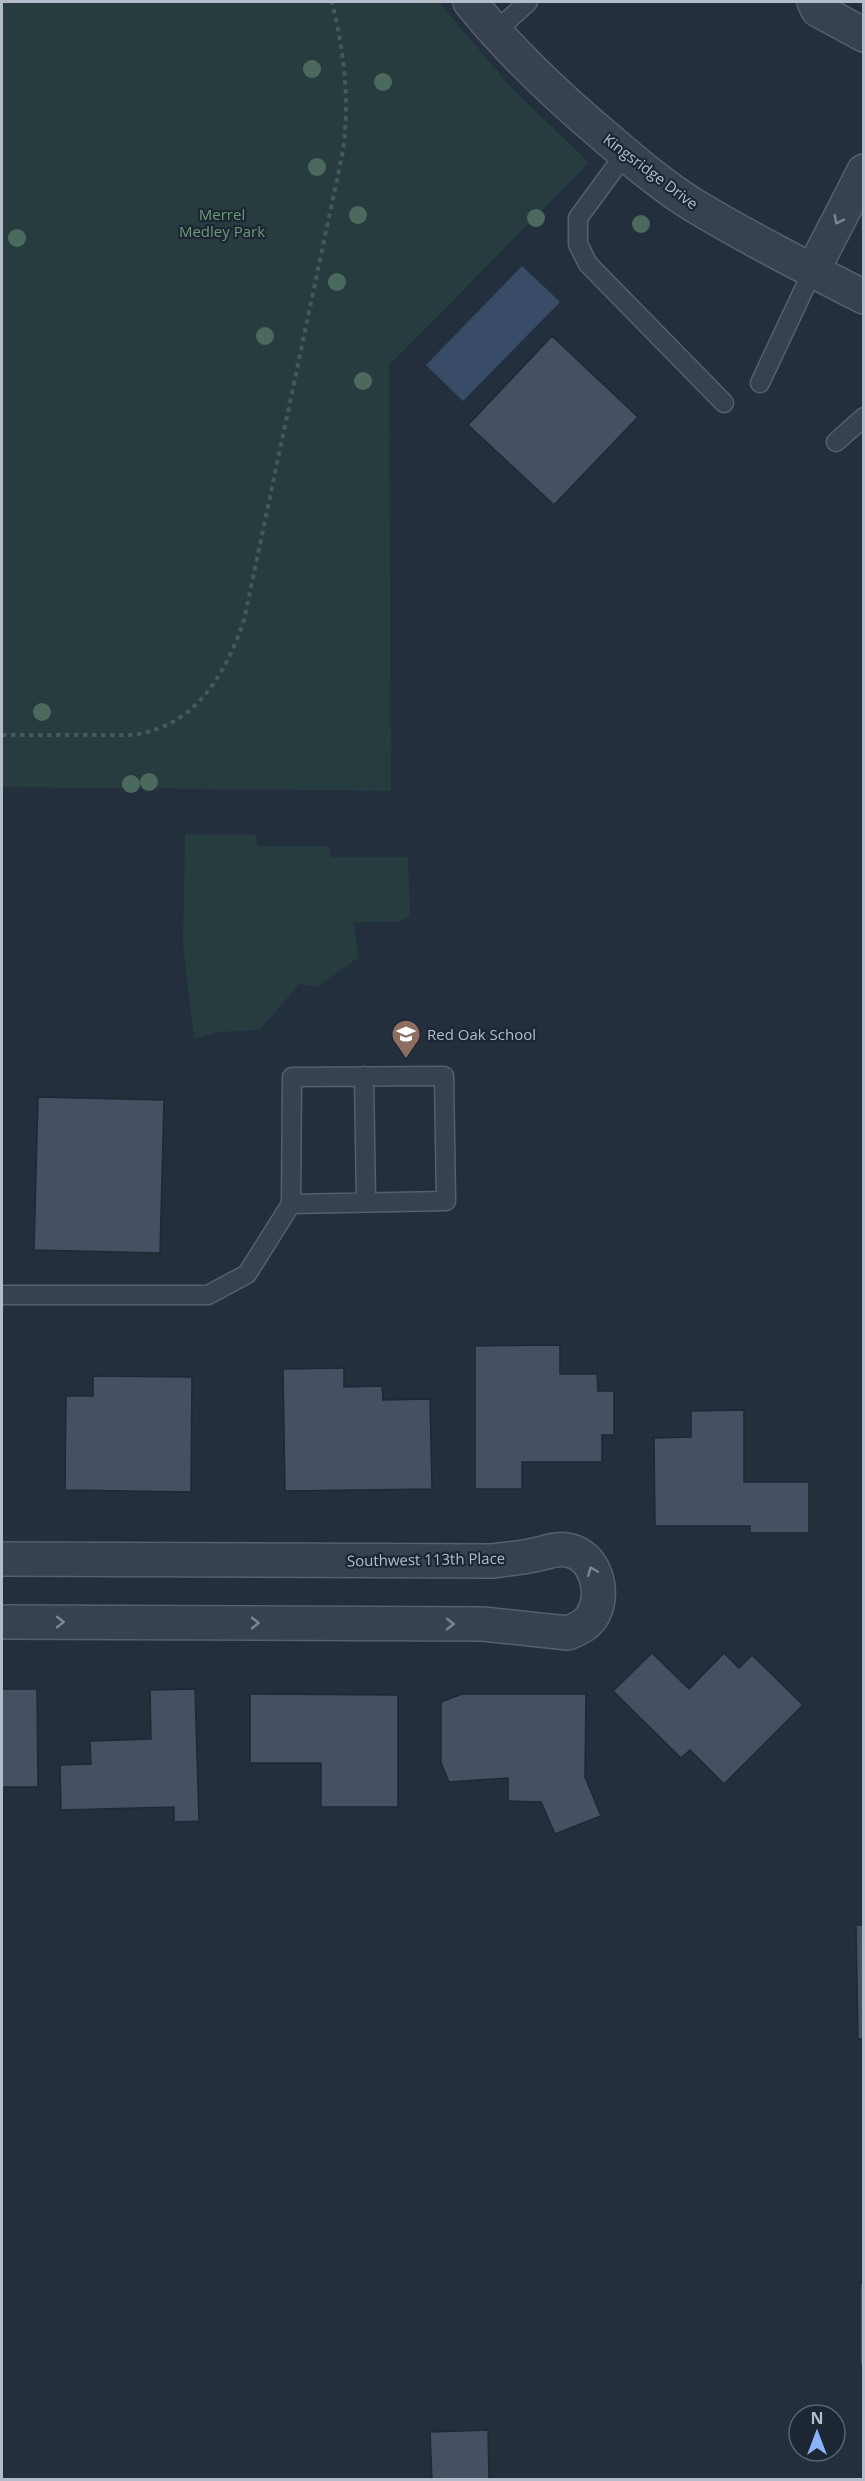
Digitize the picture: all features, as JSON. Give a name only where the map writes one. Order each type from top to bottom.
[{"type":"street","name":"Kingsridge Drive","points":[[470,2],[575,111],[625,154],[693,205],[813,270],[863,294]]},
{"type":"street","points":[[814,2],[818,10],[864,35]]},
{"type":"street","points":[[813,270],[862,178]]},
{"type":"street","name":"Southwest 113th Place","points":[[2,1559],[493,1561],[566,1549],[578,1553],[590,1563],[597,1587],[596,1604],[591,1618],[579,1628],[568,1633],[483,1624],[2,1622]]},
{"type":"lane","points":[[496,31],[528,2]]},
{"type":"lane","points":[[625,154],[578,218],[578,244],[588,264],[724,404]]},
{"type":"lane","points":[[760,383],[813,270]]},
{"type":"lane","points":[[836,442],[864,417]]},
{"type":"lane","points":[[364,1076],[366,1202]]},
{"type":"lane","points":[[2,1295],[208,1295],[248,1274],[291,1204],[292,1077],[444,1076],[446,1201],[291,1204]]},
{"type":"path","points":[[2,735],[150,733],[182,717],[197,705],[231,654],[244,620],[342,151],[347,101],[344,64],[332,2]]},
{"type":"green space","name":"Merrel Medley Park","points":[[2,2],[439,2],[507,83],[589,163],[389,365],[391,791],[2,787]]},
{"type":"green space","points":[[185,834],[256,835],[257,846],[329,846],[331,857],[408,857],[410,917],[397,922],[353,922],[359,957],[317,987],[299,984],[260,1030],[218,1032],[194,1039],[183,944]]},
{"type":"water","points":[[522,266],[560,302],[463,401],[426,365]]},
{"type":"building","points":[[552,336],[638,417],[554,505],[468,425]]},
{"type":"building","points":[[38,1097],[164,1100],[160,1253],[34,1250]]},
{"type":"building","points":[[560,1345],[560,1374],[597,1374],[598,1391],[614,1391],[614,1435],[602,1435],[602,1462],[522,1462],[522,1489],[475,1489],[475,1346]]},
{"type":"building","points":[[344,1368],[344,1387],[382,1386],[383,1400],[430,1399],[432,1489],[285,1491],[283,1369]]},
{"type":"building","points":[[93,1376],[192,1377],[191,1492],[65,1490],[66,1396],[93,1396]]},
{"type":"building","points":[[744,1410],[744,1482],[809,1482],[809,1533],[750,1533],[750,1526],[655,1526],[654,1438],[691,1437],[691,1411]]},
{"type":"building","points":[[652,1653],[689,1689],[724,1653],[739,1668],[752,1655],[803,1705],[724,1784],[690,1750],[681,1758],[613,1691]]},
{"type":"building","points":[[2,1689],[37,1689],[38,1787],[2,1787]]},
{"type":"building","points":[[195,1689],[199,1821],[174,1822],[174,1807],[61,1810],[60,1765],[91,1764],[90,1741],[151,1739],[150,1690]]},
{"type":"building","points":[[250,1694],[398,1695],[398,1807],[321,1807],[321,1763],[250,1763]]},
{"type":"building","points":[[462,1694],[586,1694],[585,1777],[601,1816],[555,1834],[541,1802],[508,1801],[508,1778],[449,1782],[441,1763],[441,1702]]},
{"type":"building","points":[[856,1925],[864,1925],[864,2039],[858,2039]]},
{"type":"building","points":[[860,2283],[864,2283],[864,2366],[860,2366]]},
{"type":"building","points":[[488,2430],[489,2480],[432,2480],[430,2432]]},
{"type":"place","name":"Red Oak School","points":[[406,1060]]}]
